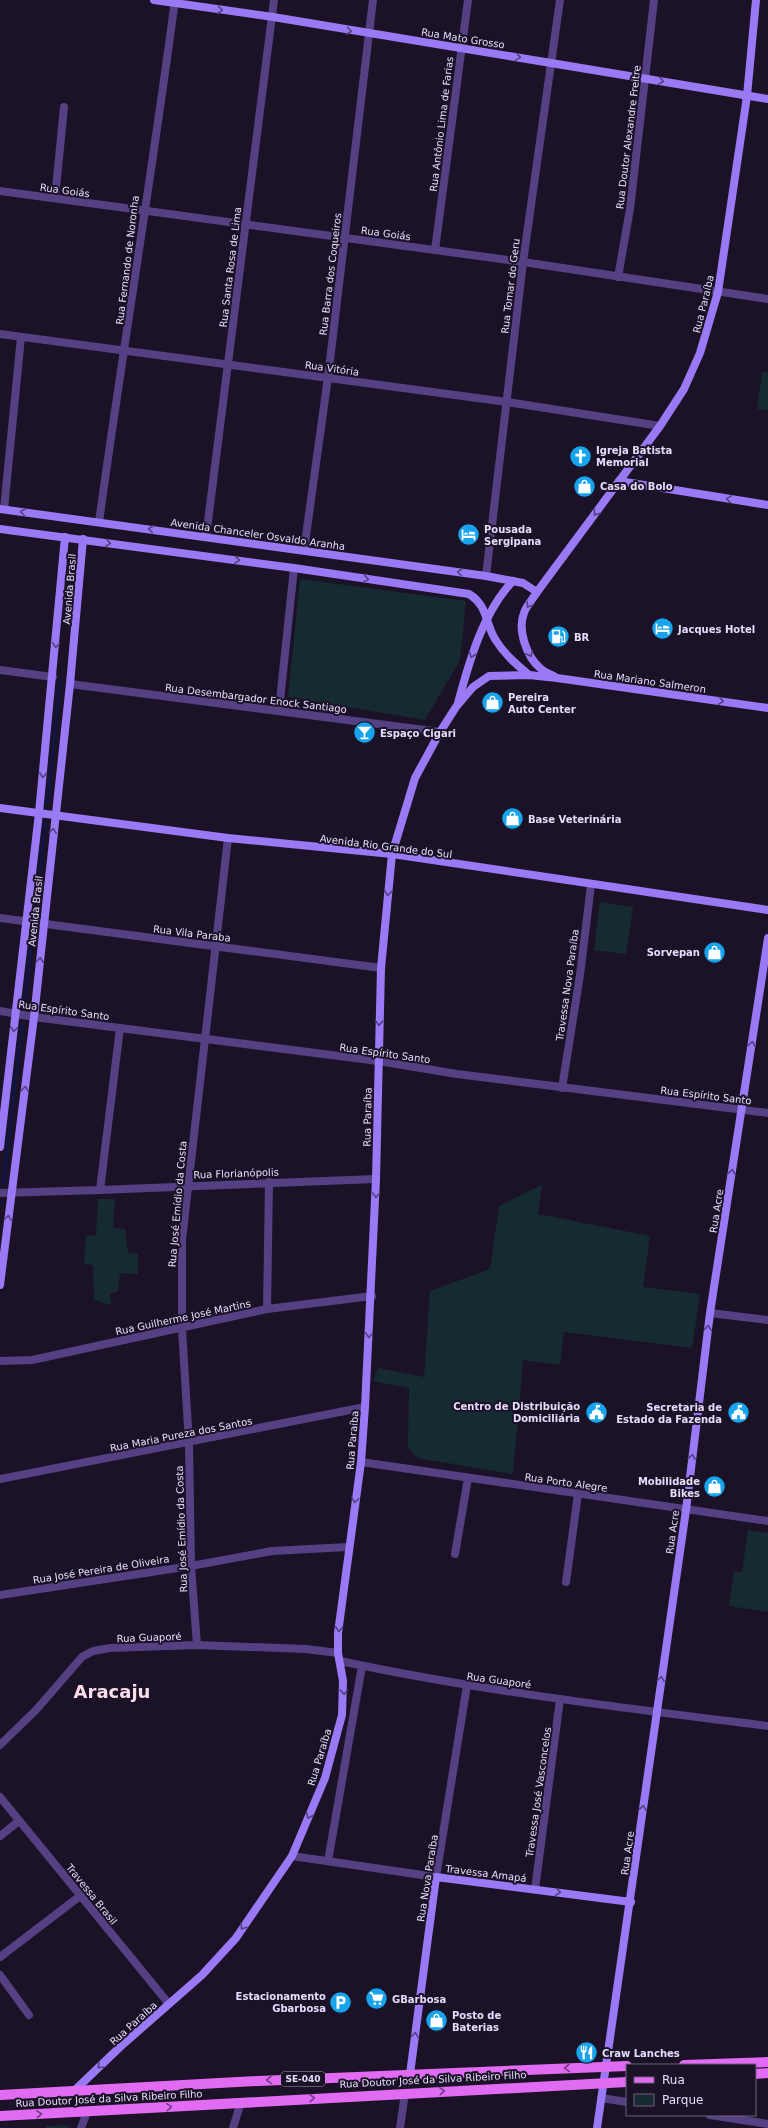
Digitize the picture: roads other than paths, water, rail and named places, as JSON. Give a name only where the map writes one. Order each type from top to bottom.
[{"type":"main road","points":[[712,2064],[768,2062]]},
{"type":"main road","name":"Rua Doutor José da Silva Ribeiro Filho","points":[[0,2095],[410,2074],[626,2066]]},
{"type":"main road","points":[[756,2074],[768,2073]]},
{"type":"main road","name":"Rua Doutor José da Silva Ribeiro Filho","points":[[0,2116],[626,2082]]},
{"type":"street","name":"Rua Mato Grosso","points":[[154,0],[273,17],[768,99]]},
{"type":"street","name":"Rua Santa Rosa de Lima","points":[[206,537],[274,0]]},
{"type":"street","name":"Rua Barra dos Coqueiros","points":[[304,550],[328,378],[373,0]]},
{"type":"street","name":"Rua Antônio Lima de Farias","points":[[435,250],[468,0]]},
{"type":"street","name":"Rua Tomar do Geru","points":[[486,576],[495,487],[507,402],[523,262],[560,0]]},
{"type":"street","name":"Rua Doutor Alexandre Freitre","points":[[618,277],[630,209],[654,0]]},
{"type":"street","name":"Rua Paraíba","points":[[557,678],[541,668],[533,660],[524,640],[522,624],[524,614],[537,592],[660,426],[684,390],[700,353],[718,292],[747,96],[756,0]]},
{"type":"street","name":"Rua Fernando de Noronha","points":[[99,522],[125,351],[143,212],[174,2]]},
{"type":"street","points":[[55,198],[64,107]]},
{"type":"street","name":"Rua Goiás","points":[[0,191],[143,212],[523,262],[768,299]]},
{"type":"street","name":"Rua Vitória","points":[[0,334],[507,402],[660,426]]},
{"type":"street","points":[[2,509],[21,337]]},
{"type":"street","points":[[619,481],[768,505]]},
{"type":"street","name":"Avenida Chanceler Osvaldo Aranha","points":[[2,509],[486,576],[523,583],[537,592]]},
{"type":"street","points":[[0,529],[294,568],[469,594],[476,599],[488,619],[490,631],[495,640],[510,659],[529,675]]},
{"type":"street","name":"Avenida Brasil","points":[[0,1146],[3,1104],[16,1014],[39,813],[65,537]]},
{"type":"street","name":"Avenida Brasil","points":[[0,1285],[34,1017],[70,684],[83,540]]},
{"type":"street","points":[[278,710],[294,568]]},
{"type":"street","points":[[456,707],[473,652],[500,595],[513,581]]},
{"type":"street","points":[[0,670],[53,677]]},
{"type":"street","name":"Rua Mariano Salmeron","points":[[456,707],[473,687],[489,676],[529,675],[768,708]]},
{"type":"street","name":"Rua Desembargador Enock Santiago","points":[[70,684],[440,732]]},
{"type":"street","name":"Rua Paraíba","points":[[74,2092],[202,1975],[236,1938],[292,1856],[325,1778],[334,1749],[344,1700],[344,1681],[339,1657],[340,1616],[348,1547],[361,1462],[365,1406],[372,1296],[381,968],[392,854],[415,778],[440,732],[456,707]]},
{"type":"street","name":"Avenida Rio Grande do Sul","points":[[0,808],[55,814],[228,838],[392,854],[591,885],[768,910]]},
{"type":"street","name":"Rua José Emídio da Costa","points":[[197,1645],[191,1566],[189,1443],[182,1329],[182,1240],[228,838]]},
{"type":"street","name":"Travessa Nova Paraíba","points":[[562,1088],[580,975],[591,885]]},
{"type":"street","name":"Rua Vila Paraba","points":[[0,918],[215,945],[381,968]]},
{"type":"street","name":"Rua Acre","points":[[597,2128],[686,1510],[710,1313],[768,938]]},
{"type":"street","name":"Rua Espírito Santo","points":[[0,1011],[34,1017],[378,1061],[457,1074],[562,1088],[768,1113]]},
{"type":"street","points":[[100,1190],[120,1028]]},
{"type":"street","name":"Rua Florianópolis","points":[[0,1193],[11,1194],[188,1185],[376,1179]]},
{"type":"street","points":[[267,1309],[269,1182]]},
{"type":"street","name":"Rua Guilherme José Martins","points":[[0,1361],[32,1360],[182,1329],[267,1309],[372,1296]]},
{"type":"street","points":[[710,1313],[768,1320]]},
{"type":"street","name":"Rua Maria Pureza dos Santos","points":[[0,1479],[189,1443],[365,1406]]},
{"type":"street","name":"Rua Porto Alegre","points":[[361,1462],[768,1521]]},
{"type":"street","points":[[455,1554],[468,1478]]},
{"type":"street","points":[[566,1582],[578,1494]]},
{"type":"street","name":"Rua José Pereira de Oliveira","points":[[0,1595],[191,1566],[272,1551],[348,1547]]},
{"type":"street","name":"Rua Guaporé","points":[[0,1745],[36,1710],[82,1657],[93,1650],[197,1645],[306,1649],[339,1657],[362,1666],[467,1686],[768,1726]]},
{"type":"street","points":[[328,1861],[362,1666]]},
{"type":"street","name":"Rua Nova Paraíba","points":[[410,2074],[436,1877],[467,1686]]},
{"type":"street","name":"Travessa José Vasconcelos","points":[[535,1889],[560,1699]]},
{"type":"street","name":"Travessa Brasil","points":[[0,1797],[169,2004]]},
{"type":"street","points":[[0,1836],[19,1821]]},
{"type":"street","name":"Travessa Amapá","points":[[292,1856],[436,1877],[630,1902]]},
{"type":"street","points":[[0,1957],[80,1896]]},
{"type":"street","points":[[0,1975],[29,2016]]},
{"type":"street","points":[[400,2128],[405,2093]]},
{"type":"street","points":[[601,2098],[626,2102]]},
{"type":"street","points":[[233,2128],[241,2102]]},
{"type":"street","points":[[80,2128],[87,2112]]},
{"type":"street","points":[[716,2116],[768,2124]]},
{"type":"waterway","points":[[47,804],[60,682]]},
{"type":"waterway","points":[[35,914],[45,823]]},
{"type":"waterway","points":[[24,1006],[33,931]]},
{"type":"waterway","points":[[3,1184],[22,1024]]},
{"type":"waterway","points":[[0,1206],[1,1201]]},
{"type":"place","name":"Igreja Batista Memorial","points":[[581,456]]},
{"type":"place","name":"Casa do Bolo","points":[[584,486]]},
{"type":"place","name":"Pousada Sergipana","points":[[468,535]]},
{"type":"place","name":"Jacques Hotel","points":[[662,629]]},
{"type":"place","name":"BR","points":[[559,637]]},
{"type":"place","name":"Pereira Auto Center","points":[[493,703]]},
{"type":"place","name":"Espaço Cigari","points":[[365,733]]},
{"type":"place","name":"Base Veterinária","points":[[513,819]]},
{"type":"place","name":"Sorvepan","points":[[715,952]]},
{"type":"place","name":"Centro de Distribuição Domiciliária","points":[[596,1412]]},
{"type":"place","name":"Secretaria de Estado da Fazenda","points":[[738,1413]]},
{"type":"place","name":"Mobilidade Bikes","points":[[715,1487]]},
{"type":"place","name":"GBarbosa","points":[[376,1999]]},
{"type":"place","name":"Estacionamento Gbarbosa","points":[[341,2002]]},
{"type":"place","name":"Posto de Baterias","points":[[437,2021]]},
{"type":"place","name":"Craw Lanches","points":[[586,2053]]},
{"type":"district","name":"Aracaju","points":[[112,1692]]}]
